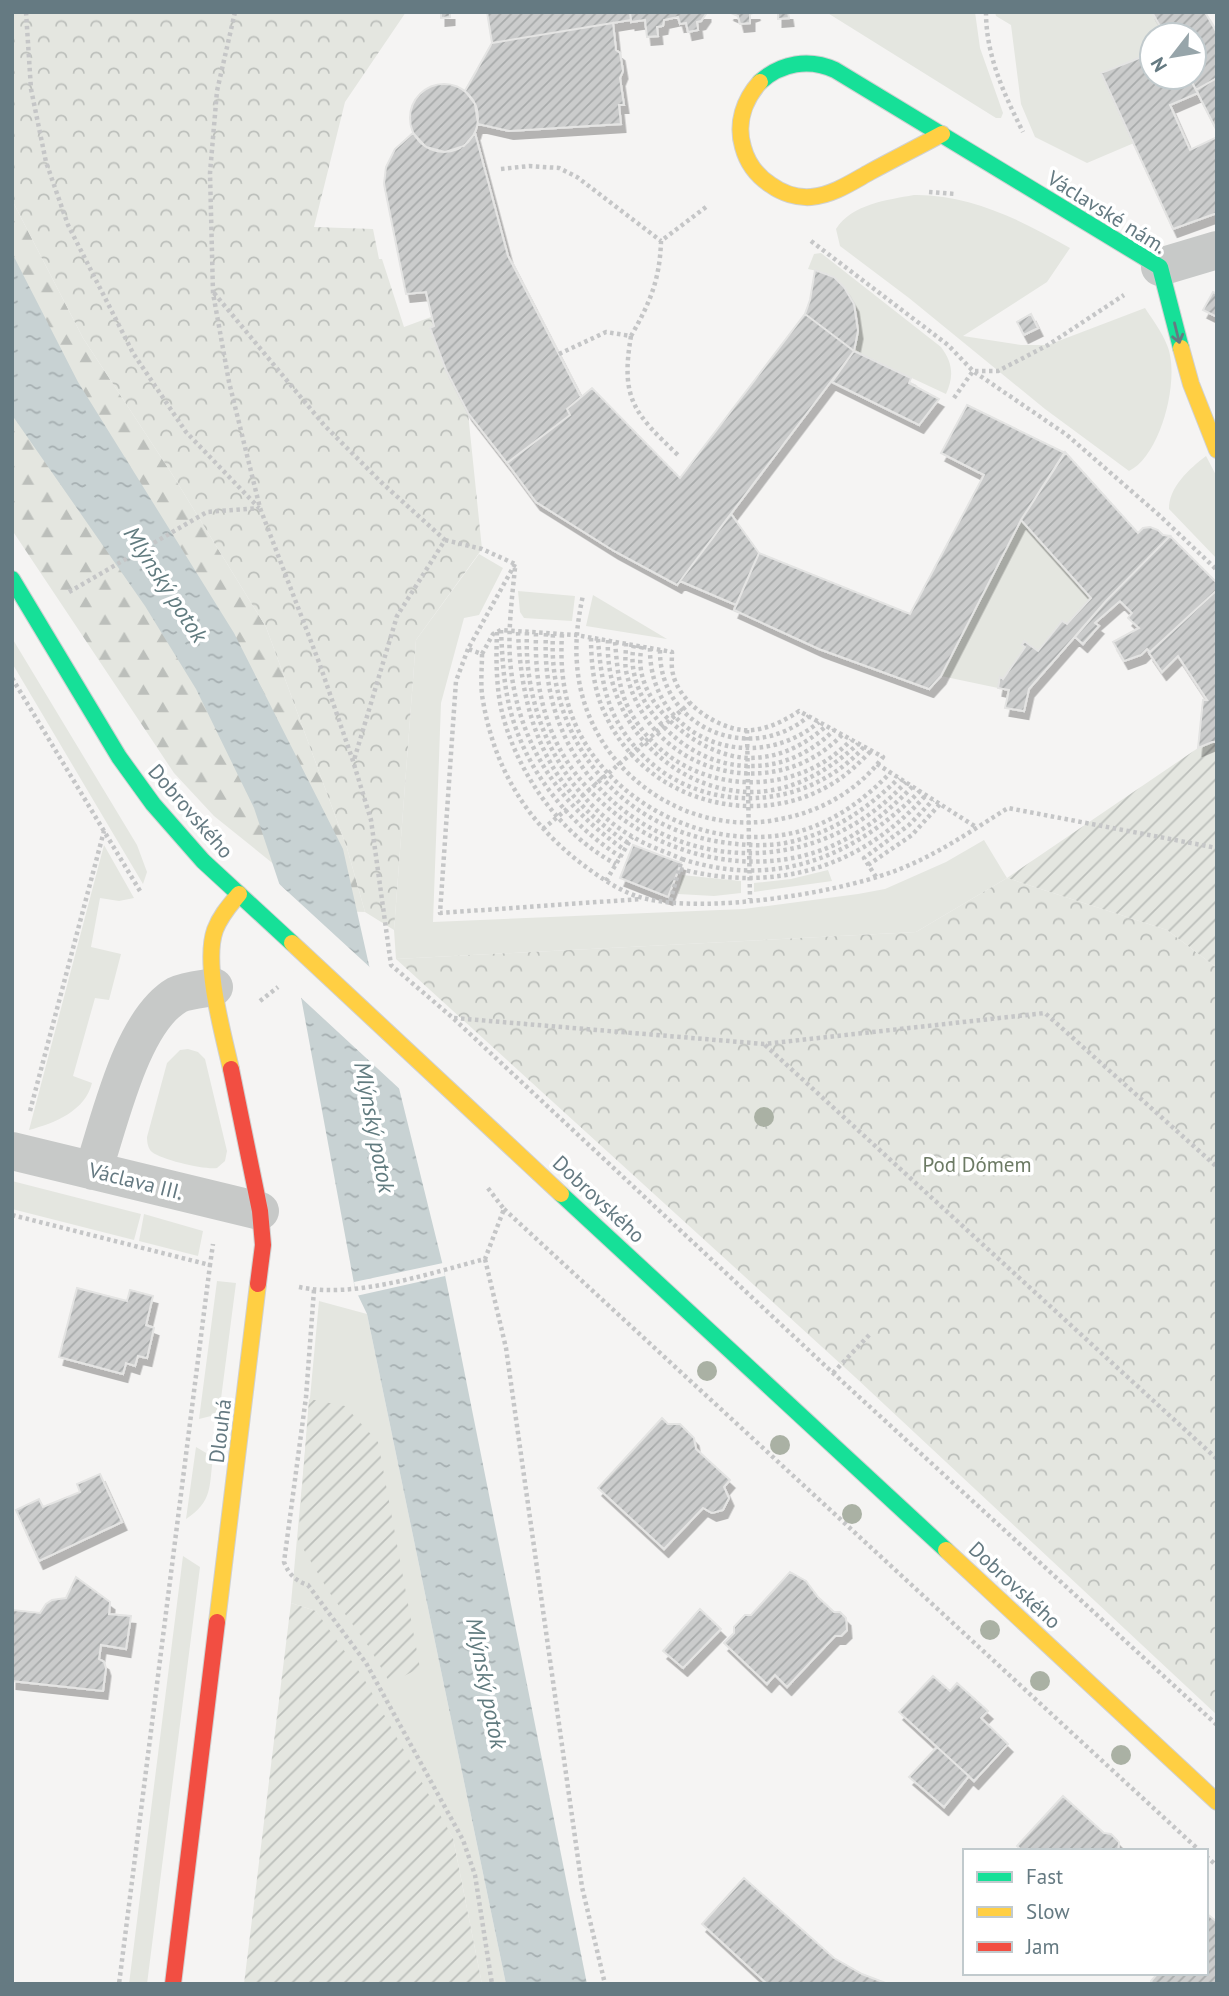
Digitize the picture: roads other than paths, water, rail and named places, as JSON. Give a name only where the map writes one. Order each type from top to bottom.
[{"type":"street","name":"Václavské nám.","points":[[942,134],[834,191],[803,197],[776,189],[764,181],[750,165],[739,128],[747,99],[762,80],[784,67],[814,63],[839,72],[942,134],[1160,267],[1191,384],[1217,450]]},
{"type":"street","points":[[1160,267],[1217,250]]},
{"type":"street","name":"Dobrovského","points":[[12,579],[119,757],[153,804],[203,860],[1217,1802]]},
{"type":"street","name":"Dlouhá","points":[[173,1984],[263,1245],[260,1212],[214,987],[211,950],[214,927],[239,894]]},
{"type":"street","points":[[93,1171],[135,1047],[154,1014],[180,993],[214,987]]},
{"type":"street","name":"Václava III.","points":[[20,1135],[93,1171],[260,1212]]},
{"type":"water","name":"Mlýnský potok","points":[[12,253],[78,382],[234,633],[343,849],[444,1270],[587,1984],[506,1984],[367,1314],[355,1289],[281,889],[254,808],[196,689],[145,606],[12,415]]},
{"type":"park label","name":"Pod Dómem","points":[[977,1164]]}]
